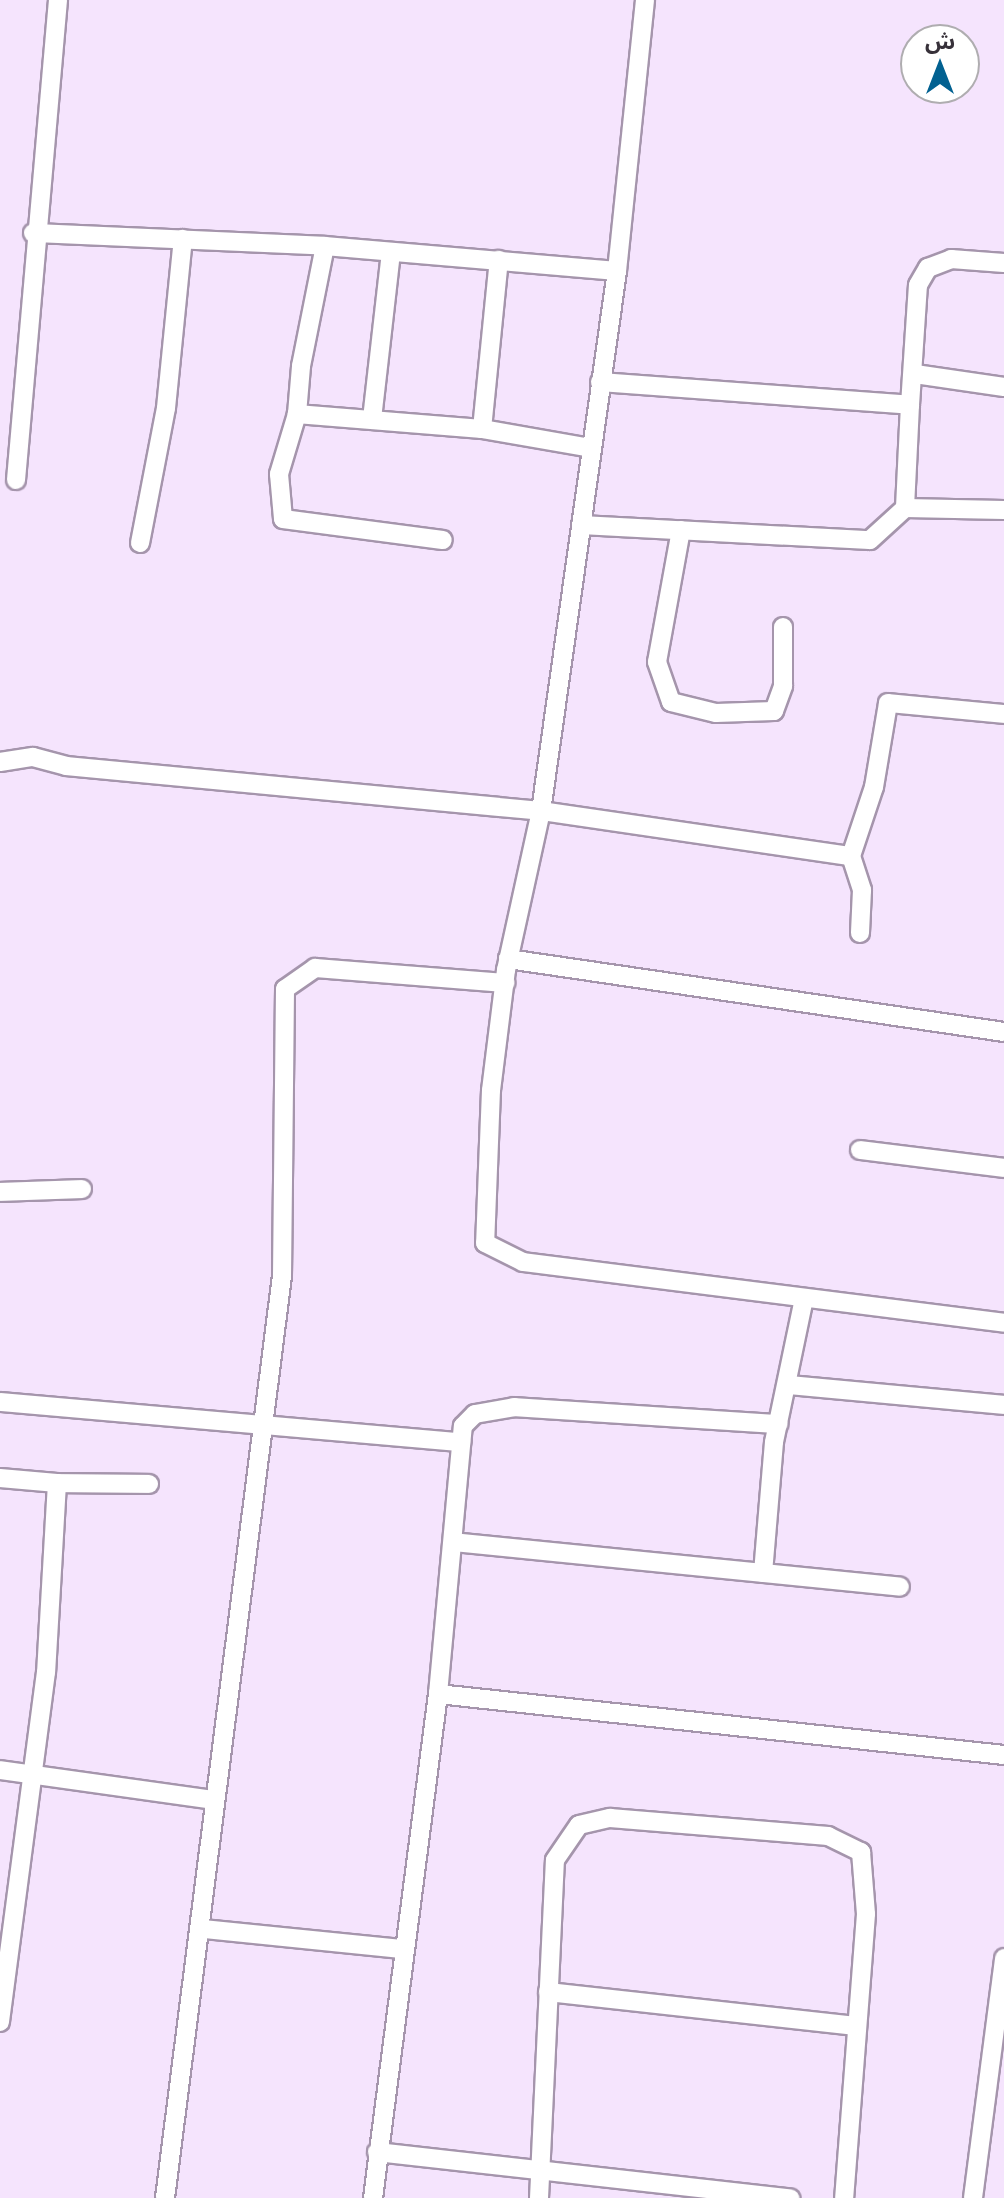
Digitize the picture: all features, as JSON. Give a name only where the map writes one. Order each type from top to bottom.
[{"type":"street","points":[[16,480],[33,233],[58,0]]},
{"type":"street","points":[[645,0],[617,271],[541,811],[508,959],[481,1198],[485,1243],[523,1262],[803,1303],[1004,1323]]},
{"type":"street","points":[[33,233],[325,246],[617,271]]},
{"type":"street","points":[[140,543],[166,408],[183,239]]},
{"type":"street","points":[[325,246],[297,414],[279,474],[283,519],[443,540]]},
{"type":"street","points":[[372,419],[391,253]]},
{"type":"street","points":[[905,508],[918,285],[928,268],[951,259],[1004,263]]},
{"type":"street","points":[[482,429],[499,260]]},
{"type":"street","points":[[915,374],[1004,387]]},
{"type":"street","points":[[600,382],[910,405]]},
{"type":"street","points":[[297,414],[482,429],[591,448]]},
{"type":"street","points":[[581,525],[870,540],[905,508],[1004,510]]},
{"type":"street","points":[[681,530],[657,662],[671,702],[716,713],[774,711],[783,686],[783,627]]},
{"type":"street","points":[[860,933],[862,890],[851,856],[874,787],[888,703],[1004,714]]},
{"type":"street","points":[[0,762],[33,757],[66,766],[541,811],[851,856]]},
{"type":"street","points":[[508,959],[1004,1032]]},
{"type":"street","points":[[165,2198],[204,1929],[213,1800],[282,1276],[285,989],[315,968],[505,983]]},
{"type":"street","points":[[860,1150],[1004,1168]]},
{"type":"street","points":[[0,1192],[82,1189]]},
{"type":"street","points":[[763,1573],[778,1424],[790,1385],[803,1303]]},
{"type":"street","points":[[790,1385],[1004,1405]]},
{"type":"street","points":[[0,1402],[461,1442]]},
{"type":"street","points":[[373,2198],[400,1949],[438,1694],[461,1442],[475,1414],[514,1407],[778,1424]]},
{"type":"street","points":[[0,1478],[57,1483],[149,1484]]},
{"type":"street","points":[[0,2022],[34,1775],[57,1483]]},
{"type":"street","points":[[453,1542],[900,1587]]},
{"type":"street","points":[[438,1694],[1004,1755]]},
{"type":"street","points":[[0,1770],[213,1800]]},
{"type":"street","points":[[539,2198],[555,1860],[579,1825],[610,1818],[828,1836],[861,1852],[865,1868],[844,2198]]},
{"type":"street","points":[[204,1929],[400,1949]]},
{"type":"street","points":[[973,2198],[1004,1958]]},
{"type":"street","points":[[548,1992],[856,2026]]},
{"type":"street","points":[[377,2152],[790,2198]]}]
